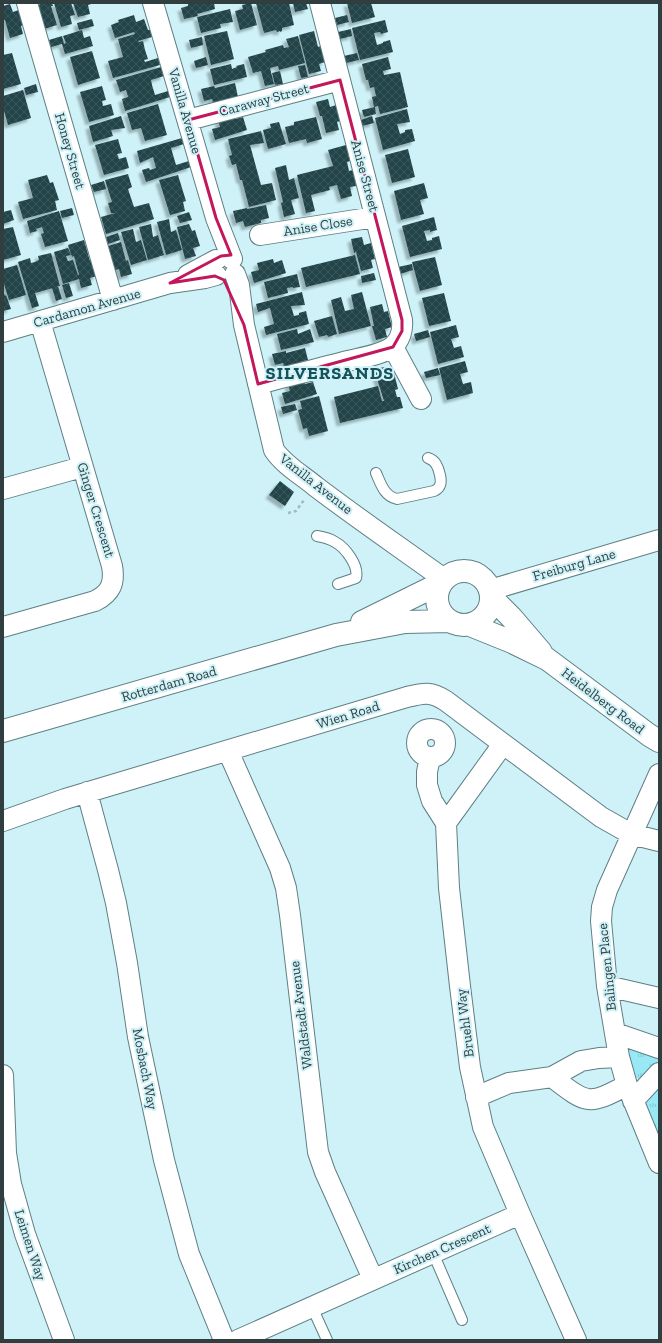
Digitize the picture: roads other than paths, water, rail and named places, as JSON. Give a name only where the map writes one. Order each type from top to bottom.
[{"type":"street","name":"Honey Street","points":[[27,3],[113,300]]},
{"type":"street","name":"Vanilla Avenue","points":[[153,3],[216,218],[223,267],[239,285],[244,325],[274,450],[278,456],[330,497],[442,581]]},
{"type":"street","name":"Anise Street","points":[[320,3],[402,320],[402,331],[393,347]]},
{"type":"street","name":"Caraway Street","points":[[188,120],[340,80]]},
{"type":"street","name":"Anise Close","points":[[260,235],[375,217]]},
{"type":"street","name":"Cardamon Avenue","points":[[3,332],[170,283],[205,278],[223,267]]},
{"type":"street","name":"Ginger Crescent","points":[[3,628],[95,601],[105,594],[111,587],[114,576],[40,321]]},
{"type":"street","points":[[258,384],[366,357],[393,347],[421,399]]},
{"type":"street","points":[[3,489],[82,467]]},
{"type":"street","name":"Freiburg Lane","points":[[490,594],[659,540]]},
{"type":"street","points":[[468,571],[480,576],[485,581],[490,594],[490,603],[486,615],[481,619],[460,623],[444,617],[437,604],[436,597],[442,581],[455,572],[468,571]]},
{"type":"street","name":"Rotterdam Road","points":[[336,635],[442,581]]},
{"type":"street","name":"Heidelberg Road","points":[[490,594],[522,629],[547,660]]},
{"type":"street","name":"Rotterdam Road","points":[[3,731],[336,635],[405,622],[460,623]]},
{"type":"street","name":"Heidelberg Road","points":[[460,623],[512,642],[547,660],[659,741]]},
{"type":"street","name":"Wien Road","points":[[3,821],[87,792],[406,697],[426,693],[433,694],[446,701],[601,817],[631,834],[659,841]]},
{"type":"street","points":[[446,823],[503,744]]},
{"type":"street","name":"Waldstadt Avenue","points":[[228,751],[284,879],[290,916],[318,1152],[325,1172],[373,1279]]},
{"type":"street","name":"Bruehl Way","points":[[430,757],[427,779],[428,792],[446,823],[449,888],[470,1067],[483,1127],[520,1214]]},
{"type":"street","name":"Balingen Place","points":[[659,774],[607,890],[602,907],[601,921],[607,986],[619,1057],[630,1093],[659,1163]]},
{"type":"street","name":"Mosbach Way","points":[[87,792],[116,903],[128,964],[138,1037],[164,1160],[189,1254],[224,1340]]},
{"type":"street","points":[[607,986],[659,998]]},
{"type":"street","points":[[615,1034],[659,1048]]},
{"type":"street","points":[[476,1097],[509,1083],[552,1077],[581,1061],[619,1057]]},
{"type":"street","points":[[552,1077],[578,1097],[588,1100],[630,1093],[659,1073]]},
{"type":"street","name":"Leimen Way","points":[[3,1075],[6,1153],[11,1184],[25,1234],[64,1340]]},
{"type":"street","points":[[520,1214],[576,1340]]},
{"type":"street","name":"Kirchen Crescent","points":[[238,1340],[520,1214]]},
{"type":"lane","points":[[376,473],[384,491],[393,498],[397,499],[434,491],[440,486],[441,480],[436,464],[428,458]]},
{"type":"lane","points":[[316,536],[339,544],[352,560],[357,573],[356,578],[338,584]]},
{"type":"lane","points":[[433,1253],[462,1320]]},
{"type":"lane","points":[[312,1307],[327,1340]]},
{"type":"district","name":"SILVERSANDS","points":[[330,373]]}]
